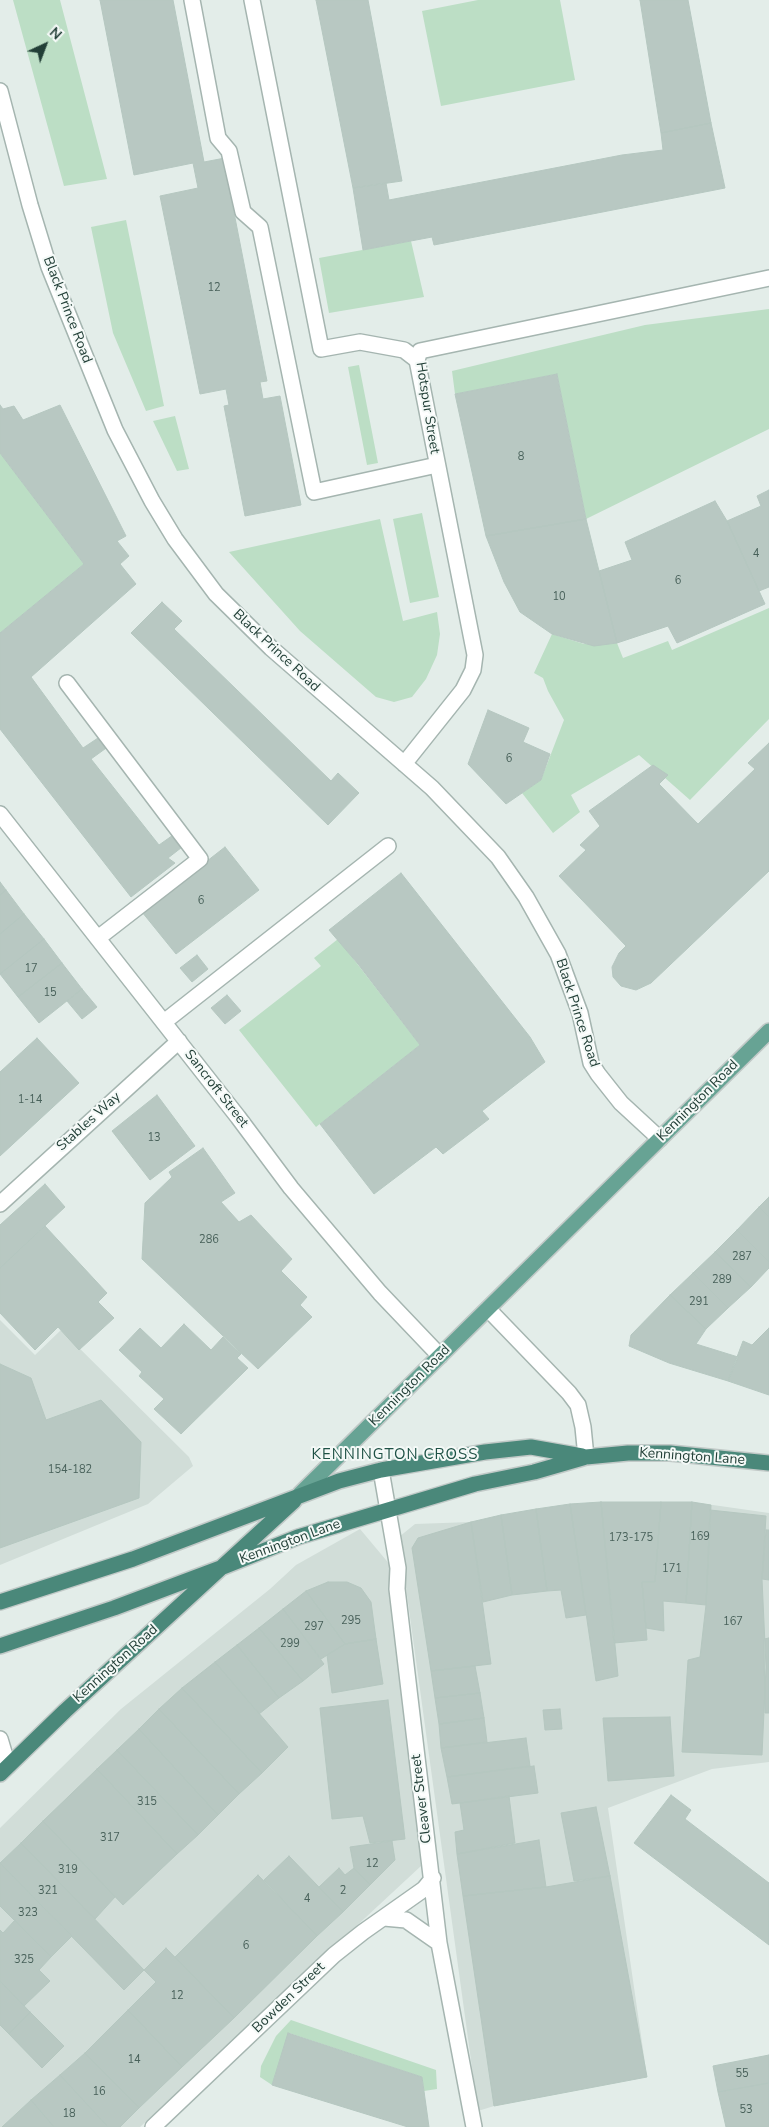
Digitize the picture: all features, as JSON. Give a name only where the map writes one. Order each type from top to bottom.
[{"type":"highway","name":"Kennington Lane","points":[[0,1602],[133,1559],[300,1494],[381,1470],[485,1452],[531,1447],[586,1457]]},
{"type":"highway","name":"Kennington Lane","points":[[0,1646],[114,1608],[223,1568],[298,1537],[475,1484],[534,1472],[586,1457],[628,1453],[670,1453],[769,1464]]},
{"type":"highway","name":"Kennington Road","points":[[4,1770],[65,1711],[223,1568],[300,1494]]},
{"type":"main road","name":"Kennington Road","points":[[300,1494],[769,1031]]},
{"type":"street","points":[[192,0],[218,138],[229,151],[243,212],[260,227],[314,492],[437,465]]},
{"type":"street","points":[[252,0],[321,349],[360,342],[404,350],[417,360]]},
{"type":"street","name":"Black Prince Road","points":[[0,91],[30,205],[49,267],[115,430],[152,501],[178,544],[216,594],[271,648],[432,788],[498,857],[526,897],[564,967],[580,1013],[591,1063],[603,1082],[621,1103],[660,1139]]},
{"type":"street","name":"Hotspur Street","points":[[404,764],[463,690],[473,670],[474,656],[417,360],[420,351],[769,278]]},
{"type":"street","points":[[67,682],[200,859],[98,938]]},
{"type":"street","name":"Sancroft Street","points":[[0,814],[179,1041],[290,1188],[380,1293],[440,1356]]},
{"type":"street","points":[[164,1022],[388,846]]},
{"type":"street","name":"Stables Way","points":[[0,1204],[179,1041]]},
{"type":"street","points":[[488,1309],[569,1393],[578,1405],[583,1426],[586,1457]]},
{"type":"street","name":"Cleaver Street","points":[[381,1470],[398,1568],[397,1589],[433,1878],[439,1943],[474,2127]]},
{"type":"street","points":[[0,1739],[4,1770]]},
{"type":"street","name":"Bowden Street","points":[[153,2127],[334,1955],[424,1889],[433,1878]]},
{"type":"street","points":[[384,1918],[406,1920],[439,1943]]},
{"type":"shaded area","points":[[0,1320],[35,1355],[61,1330],[189,1457],[193,1466],[148,1504],[0,1565]]},
{"type":"shaded area","points":[[692,1502],[769,1513],[769,1762],[712,1769],[608,1808],[647,2077],[494,2106],[478,2111],[399,1537],[415,1524],[471,1522],[501,1515],[570,1504]]},
{"type":"shaded area","points":[[360,1529],[391,1566],[421,1866],[140,2127],[0,2127],[0,1828],[121,1709],[270,1589],[296,1565]]},
{"type":"green space","points":[[13,0],[60,0],[107,179],[64,186]]},
{"type":"green space","points":[[478,0],[560,0],[575,80],[441,106],[422,11]]},
{"type":"green space","points":[[126,220],[164,406],[146,411],[113,333],[91,227]]},
{"type":"green space","points":[[411,241],[424,297],[329,313],[319,258]]},
{"type":"green space","points":[[769,309],[769,429],[586,519],[557,374],[455,394],[452,371],[645,325]]},
{"type":"green space","points":[[359,365],[378,463],[367,465],[348,367]]},
{"type":"green space","points":[[175,416],[189,469],[177,471],[153,421]]},
{"type":"green space","points":[[0,453],[84,564],[0,633]]},
{"type":"green space","points":[[422,513],[439,597],[410,603],[393,519]]},
{"type":"green space","points":[[380,519],[403,621],[437,612],[440,634],[437,655],[426,679],[412,697],[394,702],[376,697],[300,631],[229,552]]},
{"type":"green space","points":[[769,608],[769,719],[690,800],[639,755],[571,795],[580,812],[553,833],[522,793],[541,780],[564,720],[543,678],[534,673],[552,634],[584,644],[617,643],[623,658],[668,641],[672,650]]},
{"type":"green space","points":[[338,939],[420,1045],[316,1127],[239,1030],[321,966],[314,958]]},
{"type":"green space","points":[[291,2020],[436,2070],[437,2089],[424,2091],[422,2077],[289,2033],[272,2085],[260,2077],[261,2066],[276,2036]]},
{"type":"building","points":[[100,0],[173,0],[204,162],[225,158],[267,381],[260,382],[263,399],[280,396],[301,505],[245,516],[224,406],[229,405],[226,389],[200,394],[160,196],[198,188],[193,163],[134,175]]},
{"type":"building","points":[[316,0],[368,0],[402,181],[353,188]]},
{"type":"building","points":[[640,0],[688,0],[711,123],[661,133]]},
{"type":"building","points":[[711,123],[725,188],[434,245],[432,237],[363,250],[353,188],[386,183],[389,200],[622,155],[663,150],[661,133]]},
{"type":"building","points":[[557,374],[586,519],[486,536],[455,394]]},
{"type":"building","points":[[0,405],[3,409],[14,406],[23,420],[60,405],[126,536],[117,541],[129,556],[120,564],[136,584],[31,677],[83,748],[101,736],[109,746],[91,759],[159,845],[176,833],[186,844],[168,858],[175,863],[131,897],[0,729],[0,633],[84,564],[0,453]]},
{"type":"building","points":[[769,490],[769,587],[759,591],[727,521],[761,506],[757,496]]},
{"type":"building","points":[[715,501],[727,521],[765,604],[677,643],[668,626],[617,643],[599,571],[632,560],[625,542]]},
{"type":"building","points":[[586,519],[617,643],[594,646],[552,634],[520,612],[504,582],[486,536]]},
{"type":"building","points":[[162,602],[182,621],[174,629],[331,781],[338,773],[359,793],[328,825],[131,633]]},
{"type":"building","points":[[488,710],[529,728],[523,742],[550,754],[541,780],[506,804],[468,764]]},
{"type":"building","points":[[769,743],[769,871],[651,983],[636,990],[621,986],[613,977],[612,967],[619,953],[626,946],[559,876],[586,850],[580,845],[600,826],[589,811],[653,765],[668,775],[659,784],[698,824],[755,769],[748,763]]},
{"type":"building","points":[[225,847],[259,890],[176,954],[142,912]]},
{"type":"building","points":[[401,873],[530,1037],[545,1062],[482,1111],[489,1119],[443,1154],[436,1147],[374,1194],[320,1124],[420,1045],[358,964],[329,930]]},
{"type":"building","points":[[0,882],[6,890],[0,895]]},
{"type":"building","points":[[6,890],[24,914],[0,934],[0,895]]},
{"type":"building","points":[[24,914],[44,939],[0,974],[0,934]]},
{"type":"building","points":[[44,939],[62,963],[18,997],[0,974]]},
{"type":"building","points":[[197,955],[208,969],[192,982],[180,968]]},
{"type":"building","points":[[62,963],[82,989],[39,1023],[18,997]]},
{"type":"building","points":[[82,989],[97,1007],[82,1019],[67,1001]]},
{"type":"building","points":[[227,995],[241,1011],[225,1024],[211,1008]]},
{"type":"building","points":[[37,1038],[79,1083],[0,1156],[0,1072]]},
{"type":"building","points":[[157,1095],[195,1146],[150,1180],[112,1131]]},
{"type":"building","points":[[203,1148],[235,1193],[221,1202],[239,1222],[251,1215],[292,1259],[281,1271],[307,1297],[300,1305],[312,1317],[258,1369],[142,1259],[145,1203],[172,1177],[169,1172]]},
{"type":"building","points":[[45,1184],[65,1207],[0,1268],[0,1225]]},
{"type":"building","points":[[769,1197],[769,1217],[759,1207]]},
{"type":"building","points":[[759,1207],[769,1217],[769,1262],[737,1230]]},
{"type":"building","points":[[45,1226],[107,1293],[98,1302],[114,1318],[79,1350],[58,1327],[35,1350],[0,1313],[0,1268]]},
{"type":"building","points":[[737,1230],[769,1262],[769,1268],[751,1287],[715,1252]]},
{"type":"building","points":[[715,1252],[751,1287],[728,1308],[693,1273]]},
{"type":"building","points":[[693,1273],[728,1308],[706,1329],[670,1295]]},
{"type":"building","points":[[670,1295],[706,1329],[696,1344],[738,1357],[728,1381],[669,1363],[629,1346],[631,1335]]},
{"type":"building","points":[[184,1324],[211,1350],[223,1337],[241,1354],[237,1358],[248,1368],[181,1434],[154,1409],[164,1399],[139,1376],[142,1372],[119,1350],[140,1328],[161,1348]]},
{"type":"building","points":[[769,1328],[769,1395],[728,1381],[743,1341],[752,1345]]},
{"type":"building","points":[[0,1364],[31,1378],[46,1420],[101,1400],[141,1442],[139,1498],[0,1548]]},
{"type":"building","points":[[601,1502],[661,1502],[655,1582],[642,1582],[647,1640],[614,1643]]},
{"type":"building","points":[[601,1502],[618,1676],[596,1681],[570,1504]]},
{"type":"building","points":[[661,1502],[692,1502],[686,1603],[663,1601],[664,1631],[646,1628],[642,1582],[655,1582]]},
{"type":"building","points":[[692,1502],[711,1505],[706,1605],[686,1603]]},
{"type":"building","points":[[570,1504],[586,1615],[566,1618],[561,1590],[547,1591],[536,1509]]},
{"type":"building","points":[[536,1509],[547,1591],[512,1595],[501,1515]]},
{"type":"building","points":[[710,1510],[766,1516],[762,1579],[766,1667],[762,1755],[682,1752],[688,1660],[700,1657],[706,1605]]},
{"type":"building","points":[[501,1515],[512,1595],[483,1602],[471,1522]]},
{"type":"building","points":[[471,1522],[491,1664],[431,1671],[412,1548],[418,1538]]},
{"type":"building","points":[[766,1530],[769,1530],[769,1580],[762,1579]]},
{"type":"building","points":[[328,1582],[347,1582],[361,1588],[371,1602],[376,1639],[345,1644],[306,1591]]},
{"type":"building","points":[[306,1591],[345,1644],[321,1659],[283,1609]]},
{"type":"building","points":[[283,1609],[324,1664],[303,1681],[259,1628]]},
{"type":"building","points":[[259,1628],[303,1681],[279,1698],[237,1645]]},
{"type":"building","points":[[769,1638],[769,1713],[765,1713],[764,1639]]},
{"type":"building","points":[[376,1639],[383,1684],[332,1693],[327,1655],[345,1644]]},
{"type":"building","points":[[237,1645],[279,1698],[259,1714],[215,1662]]},
{"type":"building","points":[[215,1662],[288,1747],[262,1773],[182,1688]]},
{"type":"building","points":[[475,1666],[480,1693],[435,1698],[431,1671]]},
{"type":"building","points":[[182,1688],[262,1773],[239,1794],[159,1709]]},
{"type":"building","points":[[480,1693],[484,1718],[439,1724],[435,1698]]},
{"type":"building","points":[[388,1700],[405,1839],[370,1843],[363,1816],[332,1819],[320,1708]]},
{"type":"building","points":[[159,1709],[239,1794],[218,1815],[139,1729]]},
{"type":"building","points":[[560,1709],[562,1729],[545,1730],[543,1710]]},
{"type":"building","points":[[670,1717],[674,1776],[608,1781],[603,1718]]},
{"type":"building","points":[[484,1718],[487,1742],[441,1748],[439,1724]]},
{"type":"building","points":[[139,1729],[218,1815],[198,1835],[117,1750]]},
{"type":"building","points":[[526,1738],[530,1766],[447,1777],[441,1748]]},
{"type":"building","points":[[117,1750],[198,1835],[177,1854],[97,1769]]},
{"type":"building","points":[[534,1766],[538,1793],[452,1804],[447,1777]]},
{"type":"building","points":[[97,1769],[177,1854],[123,1905],[43,1821]]},
{"type":"building","points":[[671,1795],[691,1810],[685,1819],[769,1883],[769,1945],[634,1843]]},
{"type":"building","points":[[509,1796],[515,1843],[457,1854],[455,1832],[464,1830],[460,1803]]},
{"type":"building","points":[[596,1807],[610,1876],[574,1881],[561,1813]]},
{"type":"building","points":[[43,1821],[115,1897],[95,1919],[21,1843]]},
{"type":"building","points":[[539,1840],[546,1887],[463,1896],[457,1854]]},
{"type":"building","points":[[392,1841],[395,1860],[370,1885],[354,1868],[350,1847]]},
{"type":"building","points":[[21,1843],[144,1970],[124,1990],[0,1863]]},
{"type":"building","points":[[289,1856],[343,1912],[317,1936],[264,1880]]},
{"type":"building","points":[[0,1863],[72,1936],[51,1957],[0,1906]]},
{"type":"building","points":[[339,1868],[345,1875],[354,1868],[370,1885],[343,1912],[319,1887]]},
{"type":"building","points":[[258,1875],[317,1936],[234,2018],[175,1957]]},
{"type":"building","points":[[610,1876],[647,2077],[494,2106],[463,1896],[546,1887]]},
{"type":"building","points":[[15,1920],[51,1957],[39,1970],[50,1981],[24,2006],[0,1981],[0,1930],[3,1933]]},
{"type":"building","points":[[166,1948],[234,2018],[182,2067],[128,2010],[156,1982],[144,1970]]},
{"type":"building","points":[[0,1981],[30,2012],[9,2034],[0,2025]]},
{"type":"building","points":[[128,2010],[182,2067],[139,2108],[85,2053]]},
{"type":"building","points":[[30,2012],[64,2046],[42,2068],[9,2034]]},
{"type":"building","points":[[288,2033],[422,2077],[429,2127],[408,2127],[272,2085]]},
{"type":"building","points":[[85,2053],[139,2108],[120,2127],[108,2127],[60,2075]]},
{"type":"building","points":[[769,2055],[769,2083],[718,2092],[713,2066]]},
{"type":"building","points":[[60,2075],[108,2127],[54,2127],[31,2100]]},
{"type":"building","points":[[769,2083],[769,2127],[726,2127],[718,2092]]},
{"type":"building","points":[[31,2100],[54,2127],[2,2127]]},
{"type":"district","name":"KENNINGTON CROSS","points":[[395,1455]]}]
